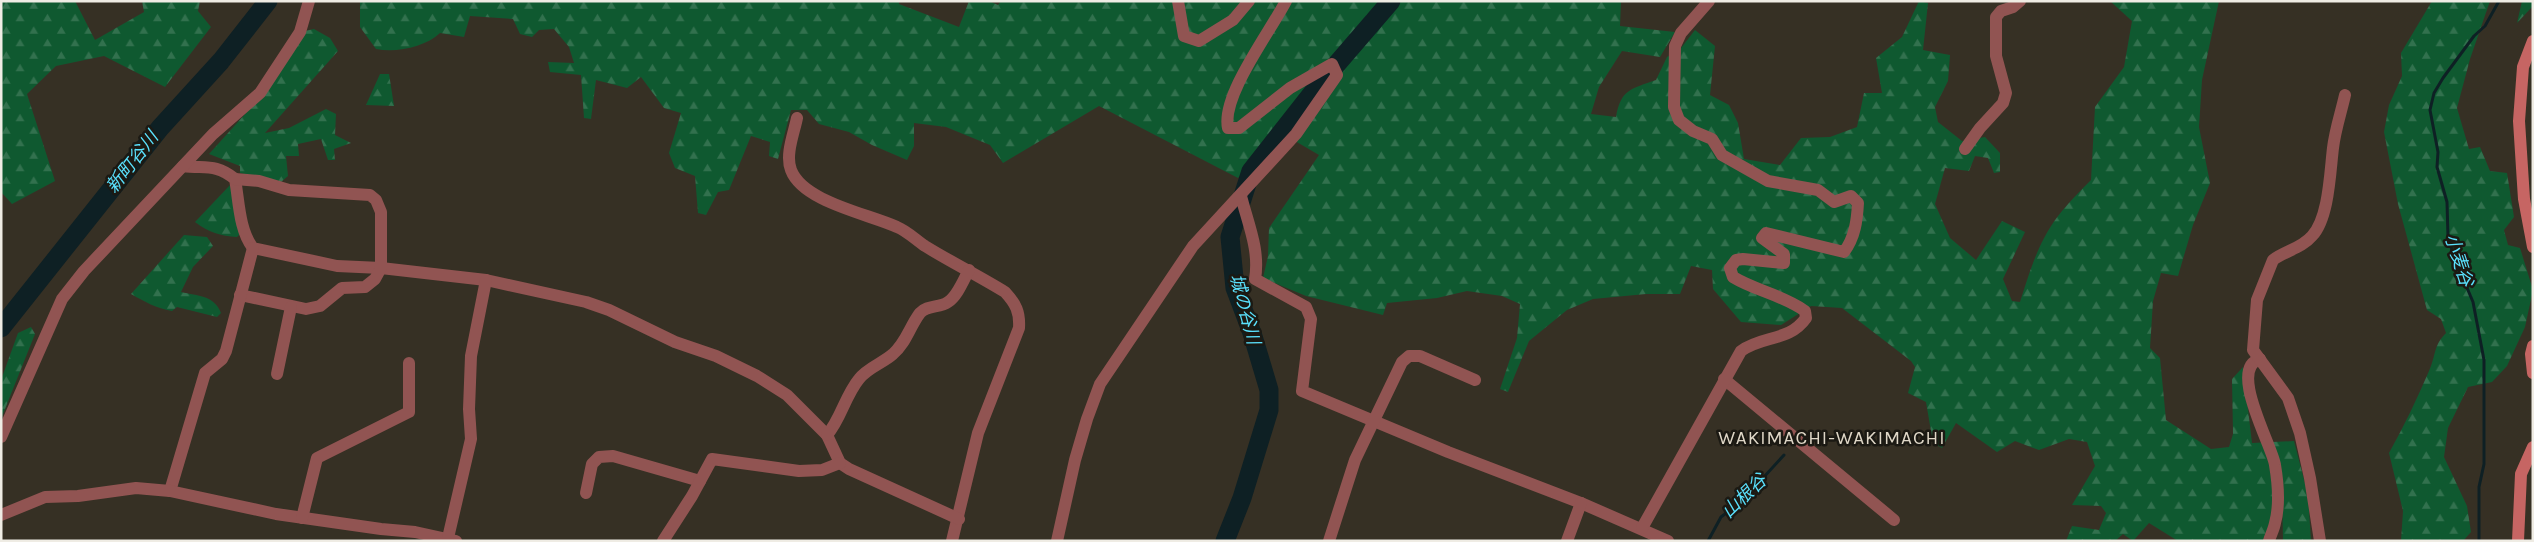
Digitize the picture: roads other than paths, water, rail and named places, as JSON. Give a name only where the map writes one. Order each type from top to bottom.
[{"type":"street","points":[[1,437],[62,299],[84,271],[182,166],[213,134],[260,93],[300,32],[309,1]]},
{"type":"street","points":[[1178,1],[1184,36],[1199,41],[1233,20],[1249,1]]},
{"type":"street","points":[[1057,541],[1075,460],[1100,384],[1193,246],[1296,134],[1337,75],[1332,64],[1290,88],[1239,128],[1228,128],[1226,120],[1234,88],[1273,27],[1286,1]]},
{"type":"street","points":[[1642,528],[1740,351],[1751,343],[1789,334],[1806,318],[1805,311],[1796,304],[1751,288],[1733,277],[1730,268],[1736,260],[1743,259],[1784,263],[1784,254],[1762,238],[1766,233],[1844,252],[1854,233],[1858,203],[1851,196],[1834,202],[1818,190],[1768,180],[1722,155],[1712,140],[1692,131],[1679,120],[1674,107],[1676,46],[1681,33],[1709,1]]},
{"type":"street","points":[[1965,150],[1980,128],[2003,103],[2006,93],[1996,56],[1996,17],[2001,11],[2013,7],[2020,1]]},
{"type":"street","points":[[2533,40],[2523,67],[2519,121],[2524,198],[2533,247]]},
{"type":"street","points":[[2320,541],[2310,478],[2300,433],[2288,398],[2253,350],[2257,300],[2272,260],[2304,244],[2314,234],[2330,186],[2333,147],[2345,96]]},
{"type":"street","points":[[796,118],[789,156],[790,169],[796,180],[821,198],[847,210],[899,227],[925,246],[970,270],[1005,292],[1014,301],[1020,314],[1019,328],[978,433],[959,519],[952,541]]},
{"type":"street","points":[[182,166],[207,166],[224,170],[235,179],[259,180],[289,190],[370,195],[376,200],[381,212],[381,268],[375,279],[365,287],[342,288],[320,306],[306,309],[240,295]]},
{"type":"street","points":[[235,179],[241,218],[248,241],[253,248],[337,266],[381,268],[486,280],[586,302],[609,310],[675,342],[716,356],[757,376],[787,395],[827,435],[840,463],[849,469],[926,502],[959,519]]},
{"type":"street","points":[[1241,196],[1255,245],[1257,267],[1255,279],[1306,308],[1311,319],[1302,391],[1581,502],[1668,541]]},
{"type":"street","points":[[170,492],[204,373],[222,359],[226,351],[253,248]]},
{"type":"street","points":[[827,435],[832,429],[849,393],[860,377],[893,355],[902,345],[920,313],[926,309],[951,301],[970,270]]},
{"type":"street","points":[[1,515],[45,497],[78,496],[136,488],[170,492],[215,503],[302,518],[452,539],[471,439],[469,409],[471,356],[486,280]]},
{"type":"street","points":[[277,374],[291,307]]},
{"type":"street","points":[[2533,346],[2531,354],[2533,372]]},
{"type":"street","points":[[1329,541],[1355,460],[1402,362],[1409,356],[1420,356],[1475,380]]},
{"type":"street","points":[[2260,359],[2252,366],[2248,379],[2254,413],[2276,466],[2278,509],[2269,541]]},
{"type":"street","points":[[302,518],[316,458],[409,412],[409,363]]},
{"type":"street","points":[[1724,379],[1894,520]]},
{"type":"street","points":[[2518,541],[2521,474],[2533,447]]},
{"type":"street","points":[[586,492],[592,464],[599,457],[613,456],[700,481]]},
{"type":"street","points":[[663,541],[712,459],[799,471],[822,470],[840,463]]},
{"type":"street","points":[[1567,541],[1581,502]]},
{"type":"waterway","name":"新町谷川","points":[[1,328],[160,128],[221,61],[268,1]]},
{"type":"waterway","name":"城の谷川","points":[[1225,541],[1242,498],[1269,410],[1269,390],[1252,333],[1235,288],[1230,237],[1251,171],[1317,87],[1391,1]]},
{"type":"waterway","name":"小麦谷","points":[[2479,541],[2479,487],[2484,464],[2484,360],[2473,302],[2454,257],[2448,237],[2447,202],[2437,167],[2438,152],[2430,110],[2434,93],[2443,78],[2474,36],[2485,26],[2499,1]]},
{"type":"waterway","name":"山根谷","points":[[1708,541],[1721,517],[1742,501],[1784,455]]},
{"type":"district","name":"WAKIMACHI-WAKIMACHI","points":[[1832,438]]}]
